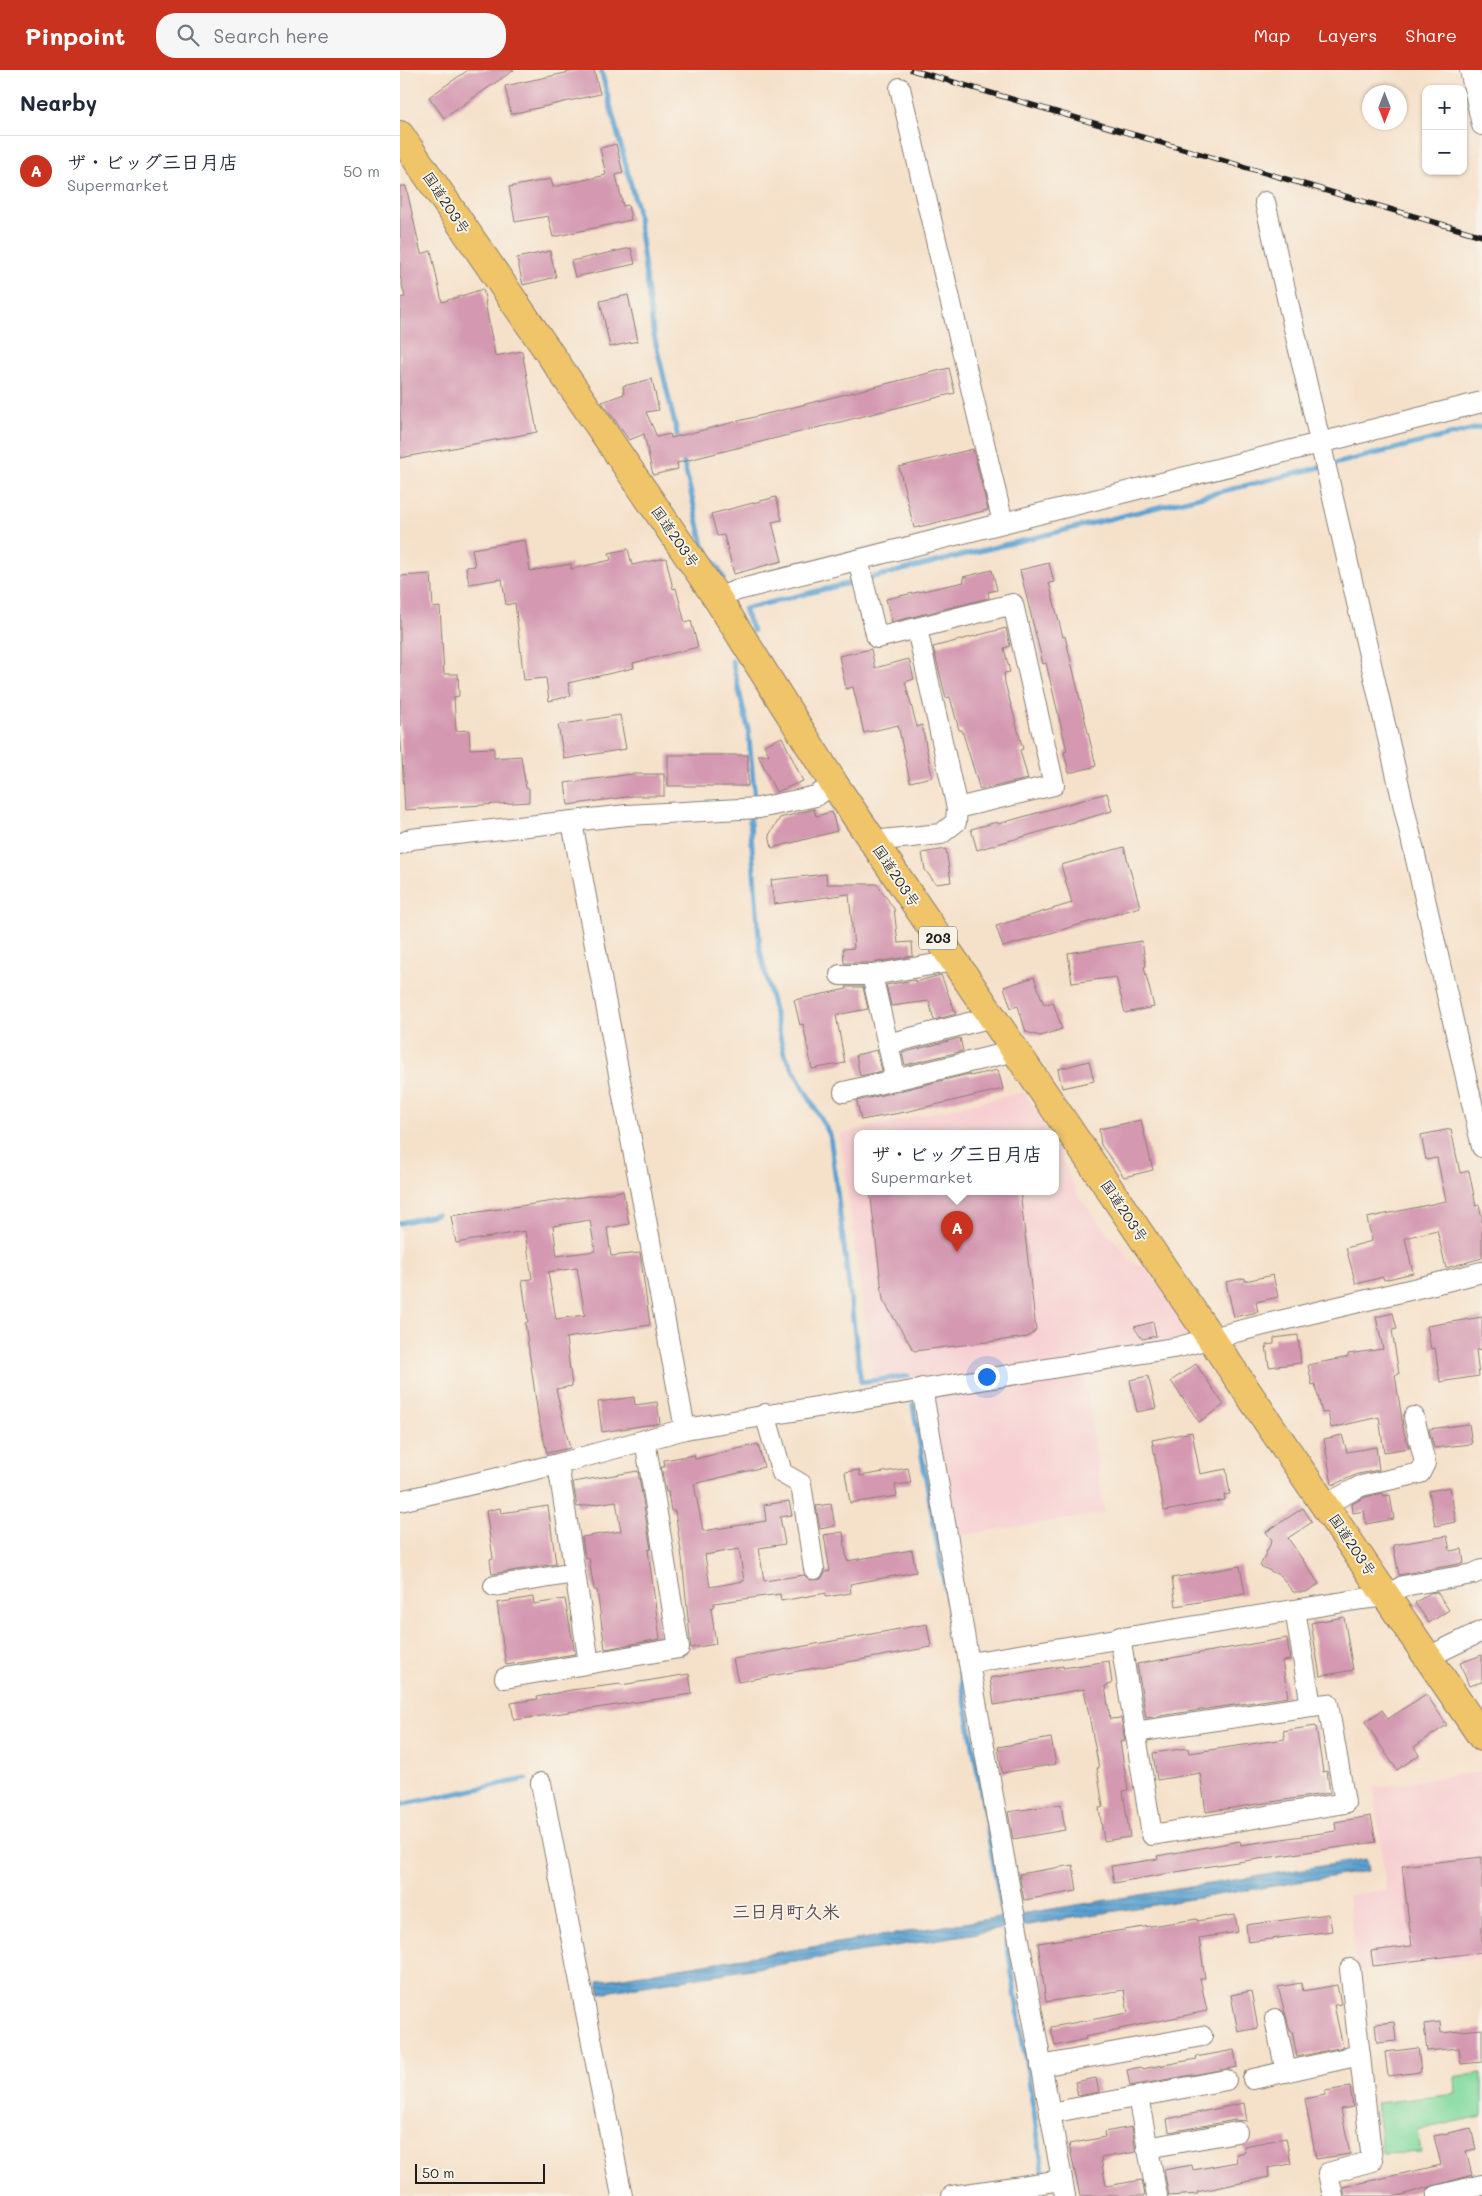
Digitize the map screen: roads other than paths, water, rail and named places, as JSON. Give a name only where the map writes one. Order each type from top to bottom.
[{"type":"highway","name":"国道203号","points":[[400,135],[716,598],[834,784],[1482,1737]]},
{"type":"street","points":[[1470,70],[1482,120]]},
{"type":"street","points":[[900,88],[1003,523]]},
{"type":"street","points":[[1265,202],[1482,1147]]},
{"type":"street","points":[[716,598],[738,590],[1482,402]]},
{"type":"street","points":[[858,560],[877,638],[1012,604],[1054,785],[958,808]]},
{"type":"street","points":[[872,840],[941,834],[956,822],[958,808],[917,629]]},
{"type":"street","points":[[400,844],[411,838],[627,815],[752,808],[816,796],[834,784]]},
{"type":"street","points":[[572,822],[685,1429]]},
{"type":"street","points":[[840,975],[872,975],[954,961]]},
{"type":"street","points":[[872,975],[896,1080]]},
{"type":"street","points":[[888,1044],[992,1017]]},
{"type":"street","points":[[844,1092],[1015,1051]]},
{"type":"street","points":[[400,1501],[558,1464],[685,1429],[765,1414],[1179,1347],[1482,1272]]},
{"type":"street","points":[[922,1388],[1063,2188],[952,2196]]},
{"type":"street","points":[[765,1414],[782,1473],[800,1484],[814,1569]]},
{"type":"street","points":[[1324,1504],[1361,1486],[1420,1473],[1425,1463],[1414,1418]]},
{"type":"street","points":[[505,1678],[679,1648],[645,1440]]},
{"type":"street","points":[[558,1464],[589,1663]]},
{"type":"street","points":[[969,1663],[1120,1637],[1386,1596],[1403,1586],[1473,1574],[1482,1570]]},
{"type":"street","points":[[494,1586],[575,1573]]},
{"type":"street","points":[[1295,1610],[1311,1706]]},
{"type":"street","points":[[1428,1658],[1482,1631]]},
{"type":"street","points":[[1120,1637],[1135,1732],[1152,1835],[1345,1803],[1328,1704],[1135,1732]]},
{"type":"street","points":[[541,1783],[622,2196]]},
{"type":"street","points":[[1333,2196],[1328,2173],[1372,2161],[1350,1969]]},
{"type":"street","points":[[1275,2019],[1286,2072]]},
{"type":"street","points":[[1041,2066],[1202,2036]]},
{"type":"street","points":[[1253,2079],[1360,2055]]},
{"type":"street","points":[[1050,2113],[1226,2080]]},
{"type":"street","points":[[1138,2097],[1157,2196]]},
{"type":"street","points":[[1148,2148],[1236,2132]]},
{"type":"street","points":[[1437,2196],[1482,2185]]},
{"type":"water","points":[[1366,1859],[1368,1871],[600,1993],[598,1981]]},
{"type":"waterway","points":[[601,70],[637,208],[653,331],[679,442]]},
{"type":"waterway","points":[[1330,465],[1482,427]]},
{"type":"waterway","points":[[682,455],[703,544],[724,578]]},
{"type":"waterway","points":[[866,579],[1321,467]]},
{"type":"waterway","points":[[753,631],[744,609],[858,581]]},
{"type":"waterway","points":[[732,661],[748,728],[755,799],[753,804]]},
{"type":"waterway","points":[[751,813],[760,950],[784,1053],[830,1135],[861,1382],[908,1376]]},
{"type":"waterway","points":[[400,1223],[437,1214]]},
{"type":"waterway","points":[[913,1405],[1004,1923],[1044,2176]]},
{"type":"waterway","points":[[400,1805],[526,1779]]},
{"type":"railway","points":[[912,70],[1482,236]]},
{"type":"place","name":"ザ・ビッグ三日月店","points":[[957,1252]]},
{"type":"district","name":"三日月町久米","points":[[786,1912]]}]
